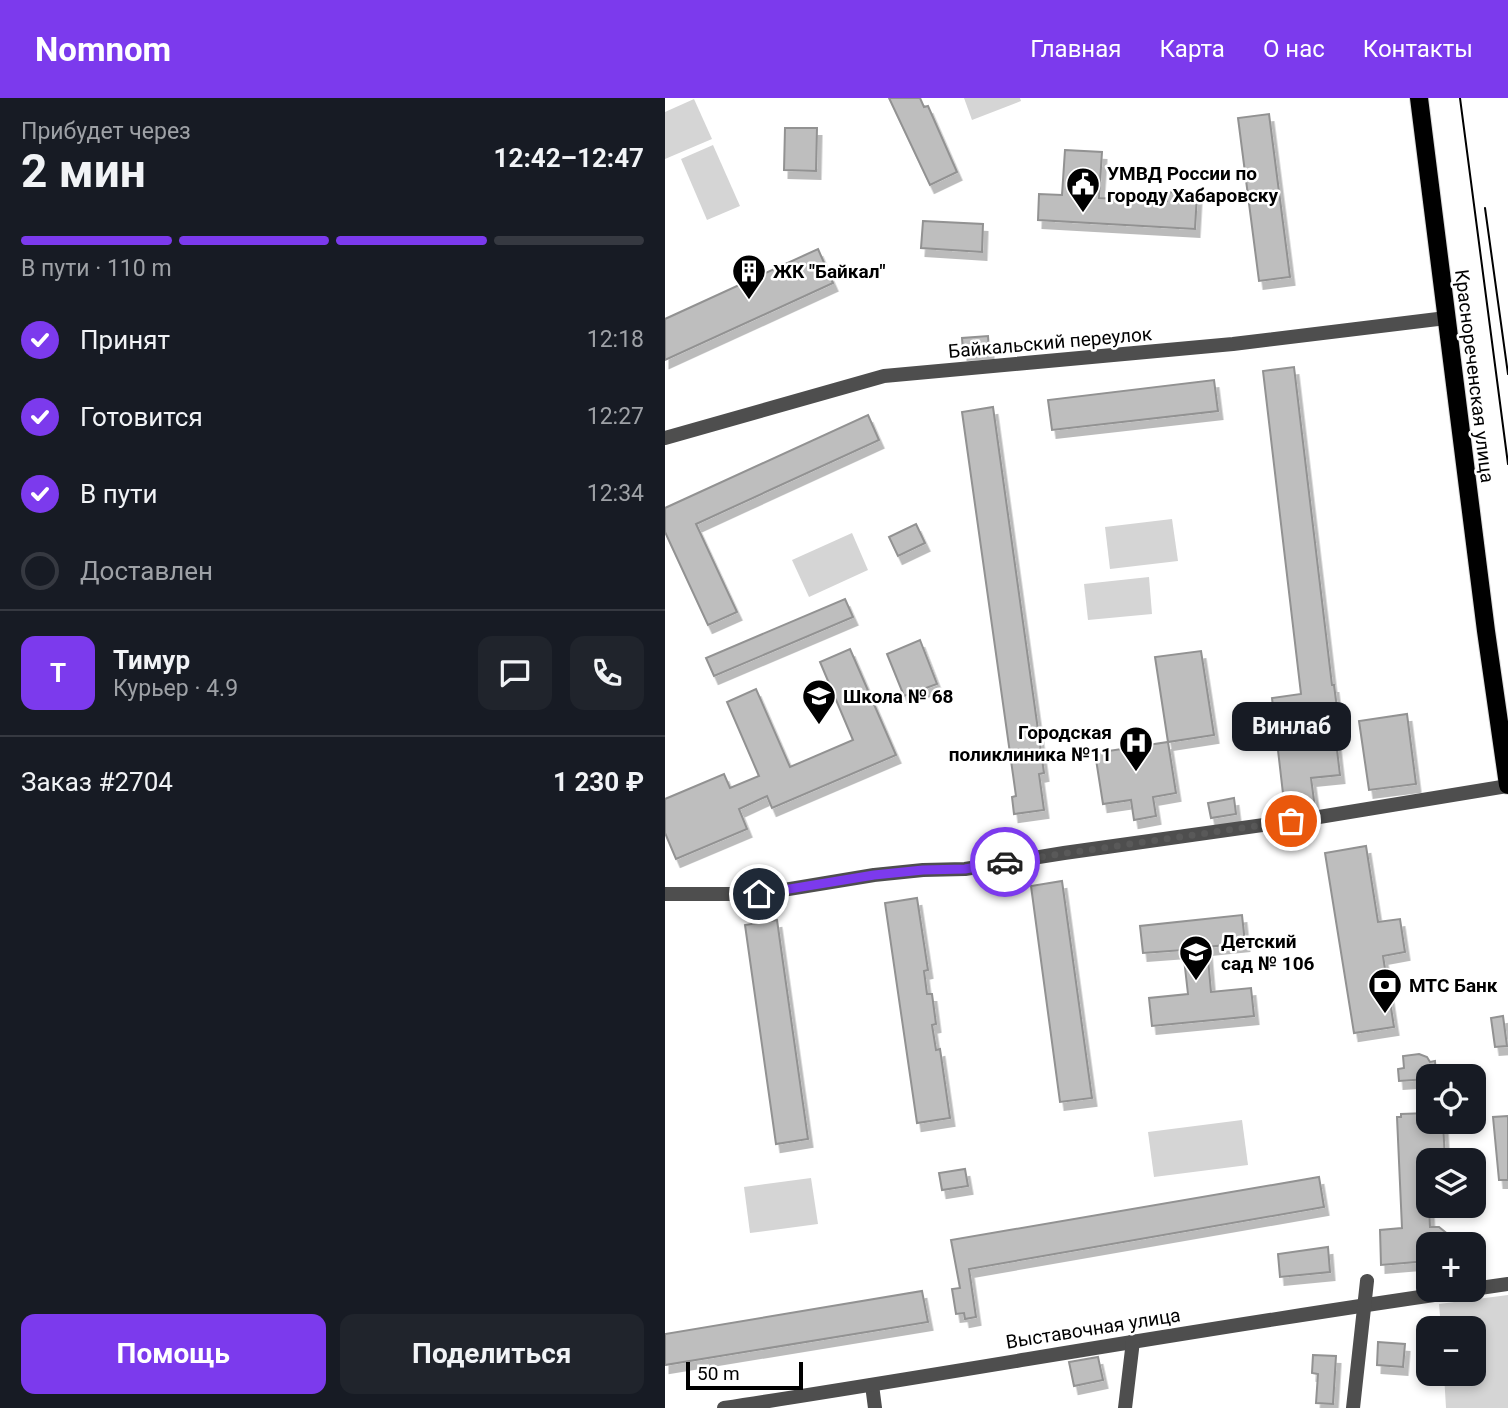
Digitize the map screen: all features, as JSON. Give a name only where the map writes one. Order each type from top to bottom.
[{"type":"main road","name":"Краснореченская улица","points":[[1419,98],[1508,785]]},
{"type":"street","name":"Байкальский переулок","points":[[665,438],[884,376],[1233,344],[1446,318]]},
{"type":"street","points":[[665,894],[759,894],[874,875],[965,869],[1314,818],[1508,785]]},
{"type":"street","points":[[1353,1408],[1367,1281]]},
{"type":"street","name":"Выставочная улица","points":[[1486,1287],[1508,1284]]},
{"type":"street","name":"Выставочная улица","points":[[724,1408],[1133,1340],[1416,1297]]},
{"type":"street","points":[[1125,1408],[1133,1340]]},
{"type":"street","points":[[872,1385],[875,1408]]},
{"type":"shaded area","points":[[964,98],[1020,98],[1021,101],[972,120]]},
{"type":"shaded area","points":[[694,99],[712,139],[665,159],[665,112]]},
{"type":"shaded area","points":[[713,145],[740,206],[707,220],[681,159]]},
{"type":"shaded area","points":[[1172,519],[1178,561],[1110,569],[1105,527]]},
{"type":"shaded area","points":[[852,533],[868,570],[809,597],[792,560]]},
{"type":"shaded area","points":[[1149,577],[1152,614],[1088,620],[1084,584]]},
{"type":"shaded area","points":[[1242,1120],[1248,1165],[1154,1177],[1148,1132]]},
{"type":"shaded area","points":[[811,1178],[818,1224],[750,1233],[744,1187]]},
{"type":"shaded area","points":[[1508,1295],[1508,1408],[1446,1408],[1445,1386],[1486,1386],[1486,1316],[1440,1316],[1439,1304],[1486,1302],[1486,1298]]},
{"type":"building","points":[[889,98],[920,98],[924,107],[928,106],[957,172],[930,185]]},
{"type":"building","points":[[1269,114],[1290,277],[1259,281],[1238,118]]},
{"type":"building","points":[[785,128],[817,128],[816,171],[784,170]]},
{"type":"building","points":[[1065,150],[1102,152],[1099,198],[1167,201],[1167,192],[1197,194],[1195,229],[1038,220],[1039,194],[1062,195]]},
{"type":"building","points":[[923,221],[983,224],[982,252],[921,248]]},
{"type":"building","name":"ЖК \"Байкал\"","points":[[818,249],[833,283],[665,360],[665,319]]},
{"type":"building","points":[[988,336],[989,350],[963,352],[962,338]]},
{"type":"building","points":[[1294,367],[1338,716],[1333,716],[1340,775],[1311,778],[1315,808],[1285,811],[1272,698],[1301,694],[1263,371]]},
{"type":"building","points":[[1214,380],[1218,411],[1052,430],[1048,400]]},
{"type":"building","points":[[993,407],[1044,773],[1039,774],[1044,810],[1014,814],[1012,797],[1016,796],[962,412]]},
{"type":"building","points":[[868,415],[879,440],[696,524],[737,612],[708,625],[665,532],[665,508]]},
{"type":"building","points":[[916,524],[925,543],[898,556],[889,537]]},
{"type":"building","points":[[845,599],[853,617],[714,676],[706,658]]},
{"type":"building","points":[[920,640],[937,684],[904,696],[887,654]]},
{"type":"building","points":[[850,649],[896,755],[772,808],[767,796],[739,809],[747,829],[676,859],[665,833],[665,799],[724,774],[730,788],[759,776],[727,702],[756,689],[790,767],[853,740],[820,662]]},
{"type":"building","points":[[1201,651],[1214,735],[1168,742],[1155,657]]},
{"type":"building","points":[[1407,714],[1416,784],[1369,790],[1359,721]]},
{"type":"building","name":"Городская поликлиника №11","points":[[1168,742],[1176,793],[1153,797],[1156,816],[1134,820],[1131,800],[1103,804],[1095,753]]},
{"type":"building","points":[[1234,798],[1236,814],[1211,818],[1208,803]]},
{"type":"building","points":[[1366,846],[1378,922],[1400,919],[1405,952],[1383,956],[1394,1027],[1354,1033],[1325,853]]},
{"type":"building","points":[[1062,881],[1092,1098],[1060,1102],[1031,886]]},
{"type":"building","points":[[917,898],[928,970],[924,971],[927,994],[932,994],[936,1024],[932,1025],[936,1050],[940,1049],[950,1118],[917,1123],[885,903]]},
{"type":"building","points":[[1242,915],[1245,943],[1207,947],[1211,992],[1251,988],[1254,1016],[1152,1026],[1149,998],[1188,994],[1183,950],[1143,953],[1140,926]]},
{"type":"building","points":[[777,920],[808,1139],[776,1144],[745,925]]},
{"type":"building","points":[[1503,1016],[1507,1046],[1495,1047],[1491,1018]]},
{"type":"building","points":[[1419,1054],[1427,1057],[1430,1062],[1435,1061],[1435,1064],[1416,1064],[1416,1080],[1399,1081],[1398,1069],[1404,1068],[1403,1056]]},
{"type":"building","points":[[1416,1113],[1416,1134],[1444,1134],[1444,1148],[1416,1148],[1416,1218],[1430,1218],[1430,1227],[1439,1227],[1445,1232],[1416,1232],[1416,1262],[1381,1265],[1380,1230],[1402,1228],[1397,1117],[1401,1117],[1401,1114]]},
{"type":"building","points":[[1508,1116],[1508,1180],[1499,1180],[1493,1117]]},
{"type":"building","points":[[965,1169],[968,1186],[942,1190],[939,1173]]},
{"type":"building","points":[[1319,1177],[1324,1207],[969,1269],[976,1317],[965,1319],[964,1313],[956,1314],[952,1289],[960,1288],[951,1240]]},
{"type":"building","points":[[1328,1247],[1330,1272],[1280,1277],[1278,1254]]},
{"type":"building","points":[[922,1291],[928,1322],[665,1365],[665,1334]]},
{"type":"building","points":[[1378,1342],[1405,1344],[1403,1367],[1377,1365]]},
{"type":"building","points":[[1313,1355],[1336,1356],[1333,1404],[1316,1403],[1318,1374],[1312,1373]]},
{"type":"building","points":[[1098,1357],[1103,1380],[1074,1386],[1069,1362]]},
{"type":"tram line","points":[[1460,98],[1508,464]]},
{"type":"tram line","points":[[1485,208],[1508,374]]},
{"type":"way so far","points":[[1005,862],[1291,821]]},
{"type":"place","name":"УМВД России по городу Хабаровску","points":[[1083,214]]},
{"type":"place","name":"ЖК \"Байкал\"","points":[[749,301]]},
{"type":"place","name":"Школа № 68","points":[[819,726]]},
{"type":"place","name":"Городская поликлиника №11","points":[[1136,773]]},
{"type":"place","name":"Винлаб","points":[[1291,821]]},
{"type":"place","name":"Детский сад № 106","points":[[1196,982]]},
{"type":"place","name":"МТС Банк","points":[[1385,1015]]},
{"type":"route","points":[[759,894],[874,875],[965,869],[1005,862]]}]
